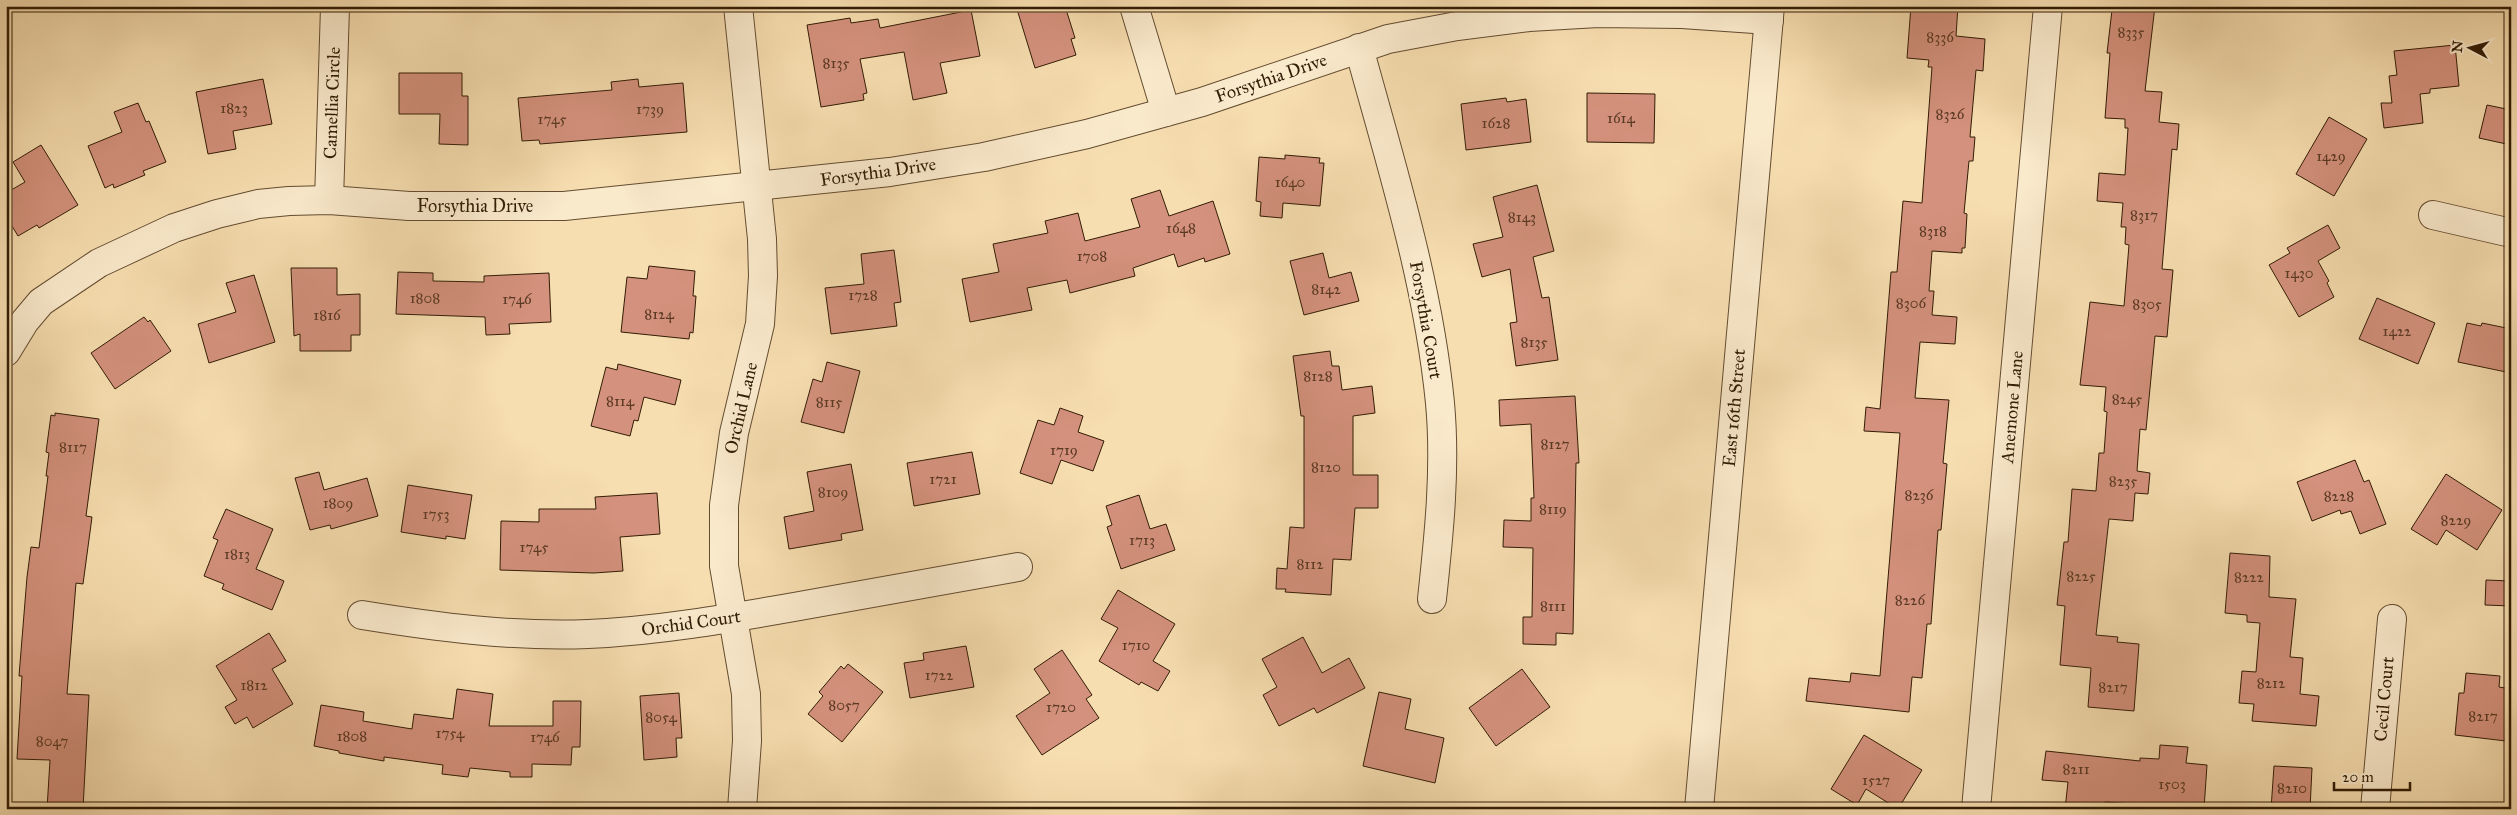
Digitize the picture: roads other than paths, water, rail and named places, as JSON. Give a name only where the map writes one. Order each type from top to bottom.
[{"type":"street","name":"Camellia Circle","points":[[330,200],[335,6]]},
{"type":"street","name":"Orchid Lane","points":[[738,6],[762,240],[762,300],[755,348],[729,457],[724,505],[724,566],[746,694],[747,741],[742,809]]},
{"type":"street","points":[[1134,6],[1166,112]]},
{"type":"street","name":"Anemone Lane","points":[[1976,809],[2048,6]]},
{"type":"street","name":"Forsythia Drive","points":[[10,347],[25,321],[41,302],[85,271],[152,237],[217,214],[248,206],[289,200],[330,200],[409,206],[564,206],[890,172],[984,157],[1042,145],[1166,112],[1388,39],[1528,12],[1769,13]]},
{"type":"street","name":"East 16th Street","points":[[1699,809],[1769,13]]},
{"type":"street","name":"Forsythia Court","points":[[1358,48],[1412,243],[1427,311],[1440,403],[1442,484],[1432,599]]},
{"type":"street","points":[[2433,215],[2511,233]]},
{"type":"street","name":"Orchid Court","points":[[362,615],[470,629],[578,634],[656,629],[732,618],[1018,567]]},
{"type":"street","name":"Cecil Court","points":[[2375,809],[2392,619]]}]
